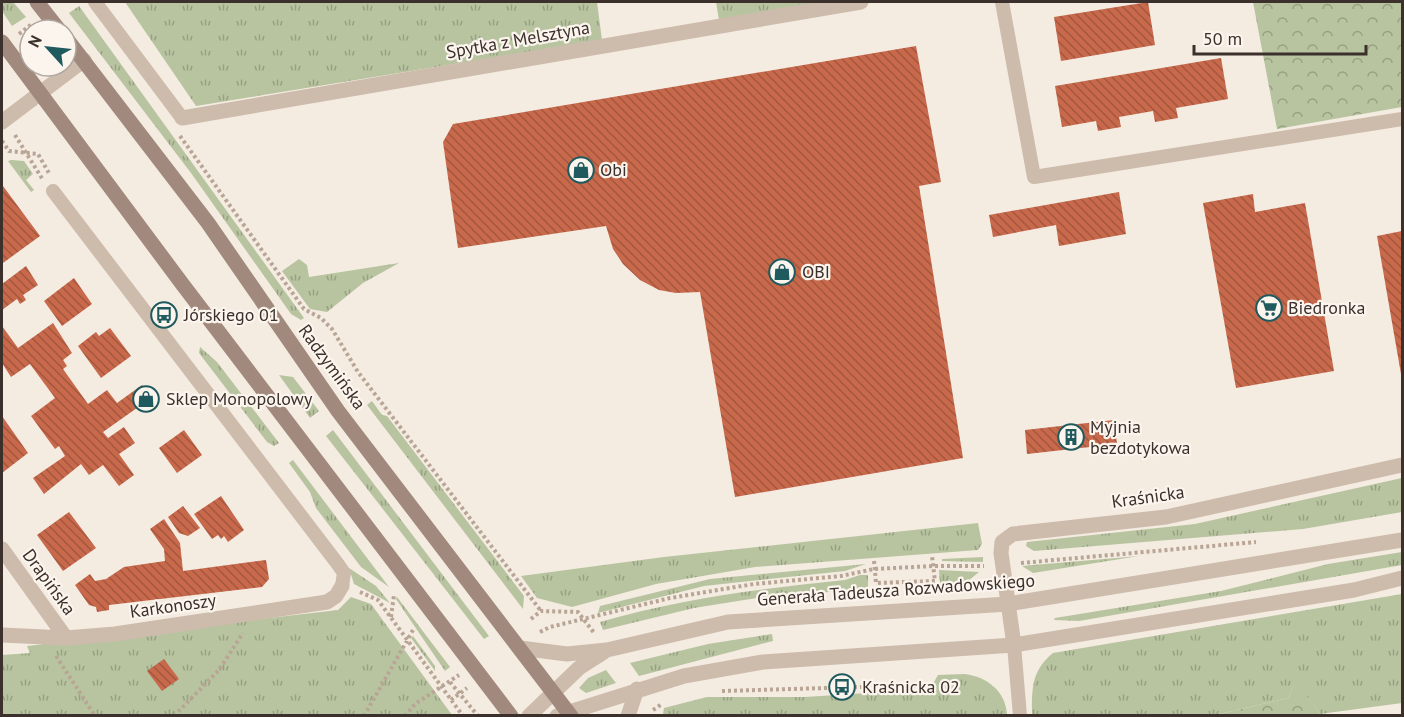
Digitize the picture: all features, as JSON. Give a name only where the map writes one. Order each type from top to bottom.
[{"type":"main road","points":[[37,2],[50,18]]},
{"type":"main road","points":[[2,42],[183,285],[511,716]]},
{"type":"main road","name":"Radzymińska","points":[[78,53],[208,223],[338,411],[554,693],[566,715]]},
{"type":"street","name":"Spytka z Melsztyna","points":[[179,124],[861,2]]},
{"type":"street","points":[[2,122],[84,60]]},
{"type":"street","name":"Kraśnicka","points":[[1014,645],[1002,564],[1002,542],[1013,534],[1166,517],[1402,465]]},
{"type":"street","name":"Generała Tadeusza Rozwadowskiego","points":[[607,650],[728,622],[1008,604],[1402,540]]},
{"type":"street","name":"Drapińska","points":[[2,549],[66,638]]},
{"type":"street","points":[[566,715],[637,689],[684,676],[763,662],[1014,645],[1354,590],[1402,578]]},
{"type":"street","name":"Karkonoszy","points":[[2,635],[66,638],[115,634],[255,614],[327,602],[336,596],[342,586]]},
{"type":"street","points":[[520,648],[567,654],[607,650]]},
{"type":"street","points":[[530,716],[579,668],[607,650]]},
{"type":"street","points":[[628,716],[637,689]]},
{"type":"lane","points":[[95,2],[179,124]]},
{"type":"lane","points":[[1002,2],[1034,177],[1402,119]]},
{"type":"lane","points":[[53,191],[338,563],[344,573],[342,586]]},
{"type":"lane","points":[[1014,645],[1020,716]]},
{"type":"path","points":[[179,124],[304,309],[321,318],[332,329],[358,372],[541,611]]},
{"type":"path","points":[[18,139],[53,191]]},
{"type":"path","points":[[2,141],[9,151],[38,154],[52,180],[53,191]]},
{"type":"path","points":[[542,631],[670,598],[754,584],[841,576],[874,569],[934,566],[975,567],[1266,542]]},
{"type":"path","points":[[874,561],[876,583],[935,581],[932,556]]},
{"type":"path","points":[[342,586],[378,600],[463,716]]},
{"type":"path","points":[[531,619],[541,611],[578,612],[597,636]]},
{"type":"path","points":[[174,716],[219,670],[255,614]]},
{"type":"path","points":[[364,716],[413,630]]},
{"type":"path","points":[[52,650],[95,716]]},
{"type":"path","points":[[405,716],[415,704],[459,675]]},
{"type":"path","points":[[450,681],[478,716]]},
{"type":"path","points":[[713,691],[930,685]]},
{"type":"path","points":[[451,700],[468,687]]},
{"type":"path","points":[[653,710],[670,700]]},
{"type":"green space","points":[[2,2],[13,2],[26,17],[18,18],[18,22],[12,26],[2,11]]},
{"type":"green space","points":[[125,2],[597,2],[602,40],[196,106]]},
{"type":"green space","points":[[716,2],[823,2],[719,20]]},
{"type":"green space","points":[[1253,2],[1402,2],[1402,107],[1277,129]]},
{"type":"green space","points":[[79,6],[304,318],[301,320],[291,314],[191,173],[78,25],[78,18],[73,18],[69,13]]},
{"type":"green space","points":[[8,161],[24,161],[33,174],[26,180],[34,190],[31,192]]},
{"type":"green space","points":[[299,259],[307,265],[309,277],[399,263],[363,283],[327,312],[310,309],[282,271]]},
{"type":"green space","points":[[200,347],[217,362],[279,443],[274,446],[267,442],[199,353]]},
{"type":"green space","points":[[279,375],[293,377],[319,411],[310,418]]},
{"type":"green space","points":[[372,401],[382,415],[387,416],[524,596],[523,609],[367,405]]},
{"type":"green space","points":[[333,430],[489,636],[484,639],[326,436]]},
{"type":"green space","points":[[293,460],[389,587],[361,567],[316,508],[310,492],[289,463]]},
{"type":"green space","points":[[1402,478],[1402,512],[1303,529],[1034,551],[1026,546],[1027,542],[1195,524]]},
{"type":"green space","points":[[978,523],[982,544],[978,550],[755,567],[656,584],[572,607],[537,598],[521,576],[664,557]]},
{"type":"green space","points":[[1402,552],[1402,565],[1079,621],[1054,620],[1221,591],[1328,564]]},
{"type":"green space","points":[[1139,556],[1033,573],[1022,566]]},
{"type":"green space","points":[[983,557],[983,562],[942,561],[942,559]]},
{"type":"green space","points":[[866,564],[845,571],[704,586],[598,613],[600,606],[710,579]]},
{"type":"green space","points":[[349,568],[376,586],[390,603],[354,584]]},
{"type":"green space","points":[[939,570],[979,572],[968,581],[940,585]]},
{"type":"green space","points":[[868,575],[868,589],[763,597],[694,608],[603,630],[600,622],[692,601],[845,580]]},
{"type":"green space","points":[[1402,594],[1402,703],[1320,714],[1296,681],[1288,698],[1215,715],[1032,716],[1034,681],[1040,667],[1053,653]]},
{"type":"green space","points":[[351,597],[371,604],[452,715],[2,716],[2,655],[30,653],[27,646],[338,610]]},
{"type":"green space","points":[[397,597],[450,667],[445,671],[396,599]]},
{"type":"green space","points":[[772,634],[773,641],[639,676],[630,663],[708,644]]},
{"type":"green space","points":[[413,636],[435,666],[435,671],[411,638]]},
{"type":"green space","points":[[606,670],[616,683],[586,693],[579,688],[588,678]]},
{"type":"green space","points":[[965,674],[981,678],[994,687],[1003,699],[1007,715],[663,714],[664,708],[707,697],[805,697],[930,689],[938,675]]},
{"type":"green space","points":[[1296,680],[1320,714],[1215,715],[1288,698]]},
{"type":"building","points":[[1148,2],[1155,45],[1061,61],[1054,17]]},
{"type":"building","name":"OBI","points":[[916,46],[941,182],[919,186],[963,458],[735,497],[700,292],[676,293],[659,290],[640,280],[623,264],[613,249],[606,226],[458,248],[443,142],[453,124]]},
{"type":"building","points":[[1221,58],[1228,99],[1176,108],[1178,118],[1155,122],[1153,111],[1119,117],[1121,127],[1098,131],[1096,121],[1062,127],[1055,86]]},
{"type":"building","points":[[2,187],[40,236],[3,263]]},
{"type":"building","points":[[1119,192],[1126,234],[1059,246],[1056,225],[993,237],[989,215]]},
{"type":"building","points":[[1253,194],[1255,212],[1305,203],[1334,371],[1236,388],[1203,203]]},
{"type":"building","points":[[1402,231],[1402,373],[1401,374],[1377,236]]},
{"type":"building","points":[[26,266],[38,285],[23,295],[26,300],[20,304],[17,299],[2,310],[2,284]]},
{"type":"building","points":[[74,278],[92,304],[62,326],[44,301]]},
{"type":"building","points":[[53,323],[72,353],[63,360],[67,366],[63,369],[88,404],[107,390],[117,403],[142,385],[151,398],[103,432],[108,438],[124,427],[135,443],[119,454],[134,475],[119,486],[103,465],[89,475],[81,464],[44,494],[33,478],[65,456],[59,446],[55,449],[31,416],[55,398],[30,364],[11,377],[2,363],[2,326],[18,348]]},
{"type":"building","points":[[110,328],[131,356],[101,378],[78,346],[96,332],[99,336]]},
{"type":"building","points":[[2,416],[28,453],[2,473]]},
{"type":"building","name":"Myjnia bezdotykowa","points":[[1114,420],[1117,444],[1027,454],[1025,430]]},
{"type":"building","points":[[184,430],[202,455],[177,473],[159,448]]},
{"type":"building","points":[[221,496],[244,530],[228,542],[224,536],[221,539],[218,535],[212,539],[194,514]]},
{"type":"building","points":[[183,506],[200,528],[188,536],[179,533],[168,517]]},
{"type":"building","points":[[69,512],[96,548],[63,571],[37,535]]},
{"type":"building","points":[[164,519],[180,543],[183,571],[266,560],[269,579],[262,587],[109,605],[109,610],[97,612],[96,607],[89,605],[75,585],[90,574],[95,581],[106,579],[124,567],[165,561],[164,549],[150,529]]},
{"type":"building","points":[[164,659],[179,679],[162,691],[147,671]]},
{"type":"place","name":"Obi","points":[[581,170]]},
{"type":"place","name":"OBI","points":[[782,272]]},
{"type":"place","name":"Biedronka","points":[[1269,308]]},
{"type":"place","name":"Jórskiego 01","points":[[164,315]]},
{"type":"place","name":"Sklep Monopolowy","points":[[146,399]]},
{"type":"place","name":"Myjnia bezdotykowa","points":[[1071,437]]},
{"type":"place","name":"Kraśnicka 02","points":[[842,687]]}]
